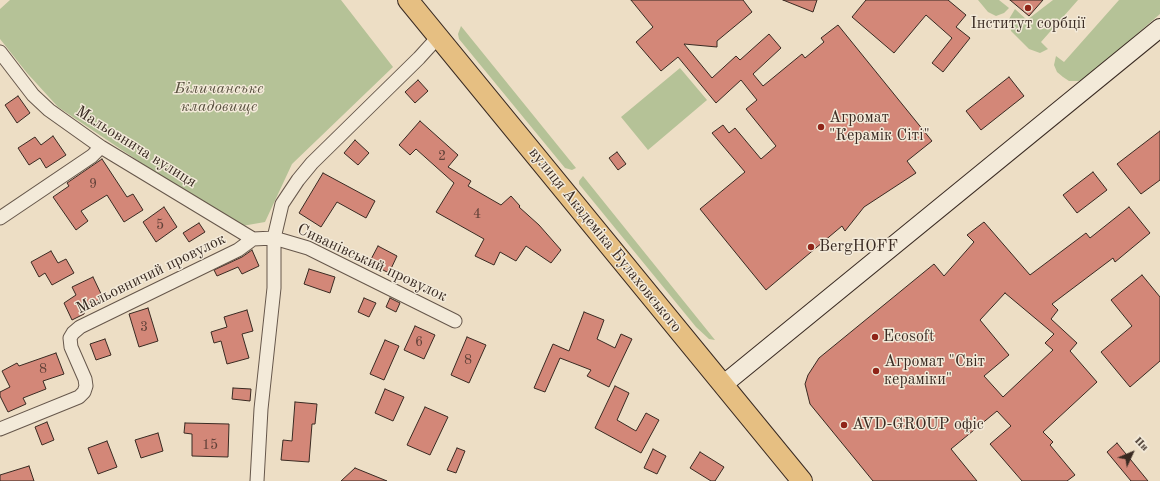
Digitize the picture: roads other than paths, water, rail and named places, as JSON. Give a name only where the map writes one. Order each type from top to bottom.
[{"type":"main road","name":"вулиця Академіка Булаховського","points":[[408,0],[802,481]]},
{"type":"street","points":[[724,384],[1160,28]]},
{"type":"street","points":[[257,481],[261,409],[274,288],[274,238],[282,204],[298,180],[312,163],[419,58],[438,36]]},
{"type":"street","name":"Мальовнича вулиця","points":[[0,52],[33,95],[44,105],[101,147],[253,239]]},
{"type":"street","points":[[0,218],[92,156],[101,147]]},
{"type":"street","points":[[253,239],[274,238]]},
{"type":"street","name":"Сиванівський провулок","points":[[274,238],[308,248],[455,321]]},
{"type":"street","name":"Мальовничий провулок","points":[[0,429],[79,397],[84,392],[86,386],[85,379],[71,346],[70,338],[80,327],[238,250],[253,239]]},
{"type":"place","name":"Інститут сорбції","points":[[1028,8]]},
{"type":"place","name":"Агромат \"Керамік Сіті\"","points":[[821,127]]},
{"type":"place","name":"BergHOFF","points":[[811,247]]},
{"type":"place","name":"Ecosoft","points":[[875,337]]},
{"type":"place","name":"Агромат \"Світ кераміки\"","points":[[876,371]]},
{"type":"place","name":"AVD-GROUP офіс","points":[[844,425]]},
{"type":"park label","name":"Біличанське кладовище","points":[[219,98]]}]
